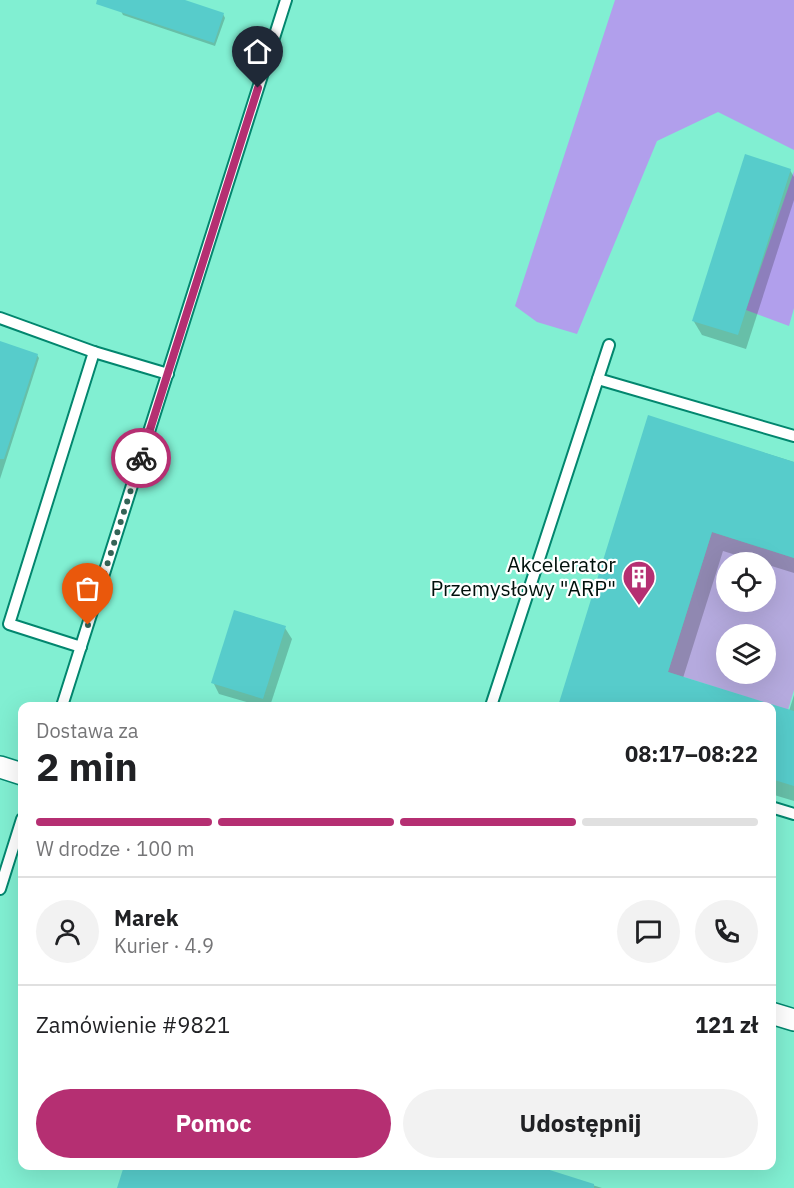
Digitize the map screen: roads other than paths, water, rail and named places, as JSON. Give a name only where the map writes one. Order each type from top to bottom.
[{"type":"street","points":[[0,767],[18,773]]},
{"type":"street","points":[[776,1015],[794,1020]]},
{"type":"lane","points":[[63,702],[286,0]]},
{"type":"lane","points":[[0,318],[94,352],[168,374]]},
{"type":"lane","points":[[492,702],[609,345]]},
{"type":"lane","points":[[81,647],[9,624],[94,352]]},
{"type":"lane","points":[[598,379],[794,436]]},
{"type":"lane","points":[[776,809],[794,814]]},
{"type":"lane","points":[[0,889],[18,832]]},
{"type":"place","name":"Akcelerator Przemysłowy \"ARP\"","points":[[639,606]]}]
